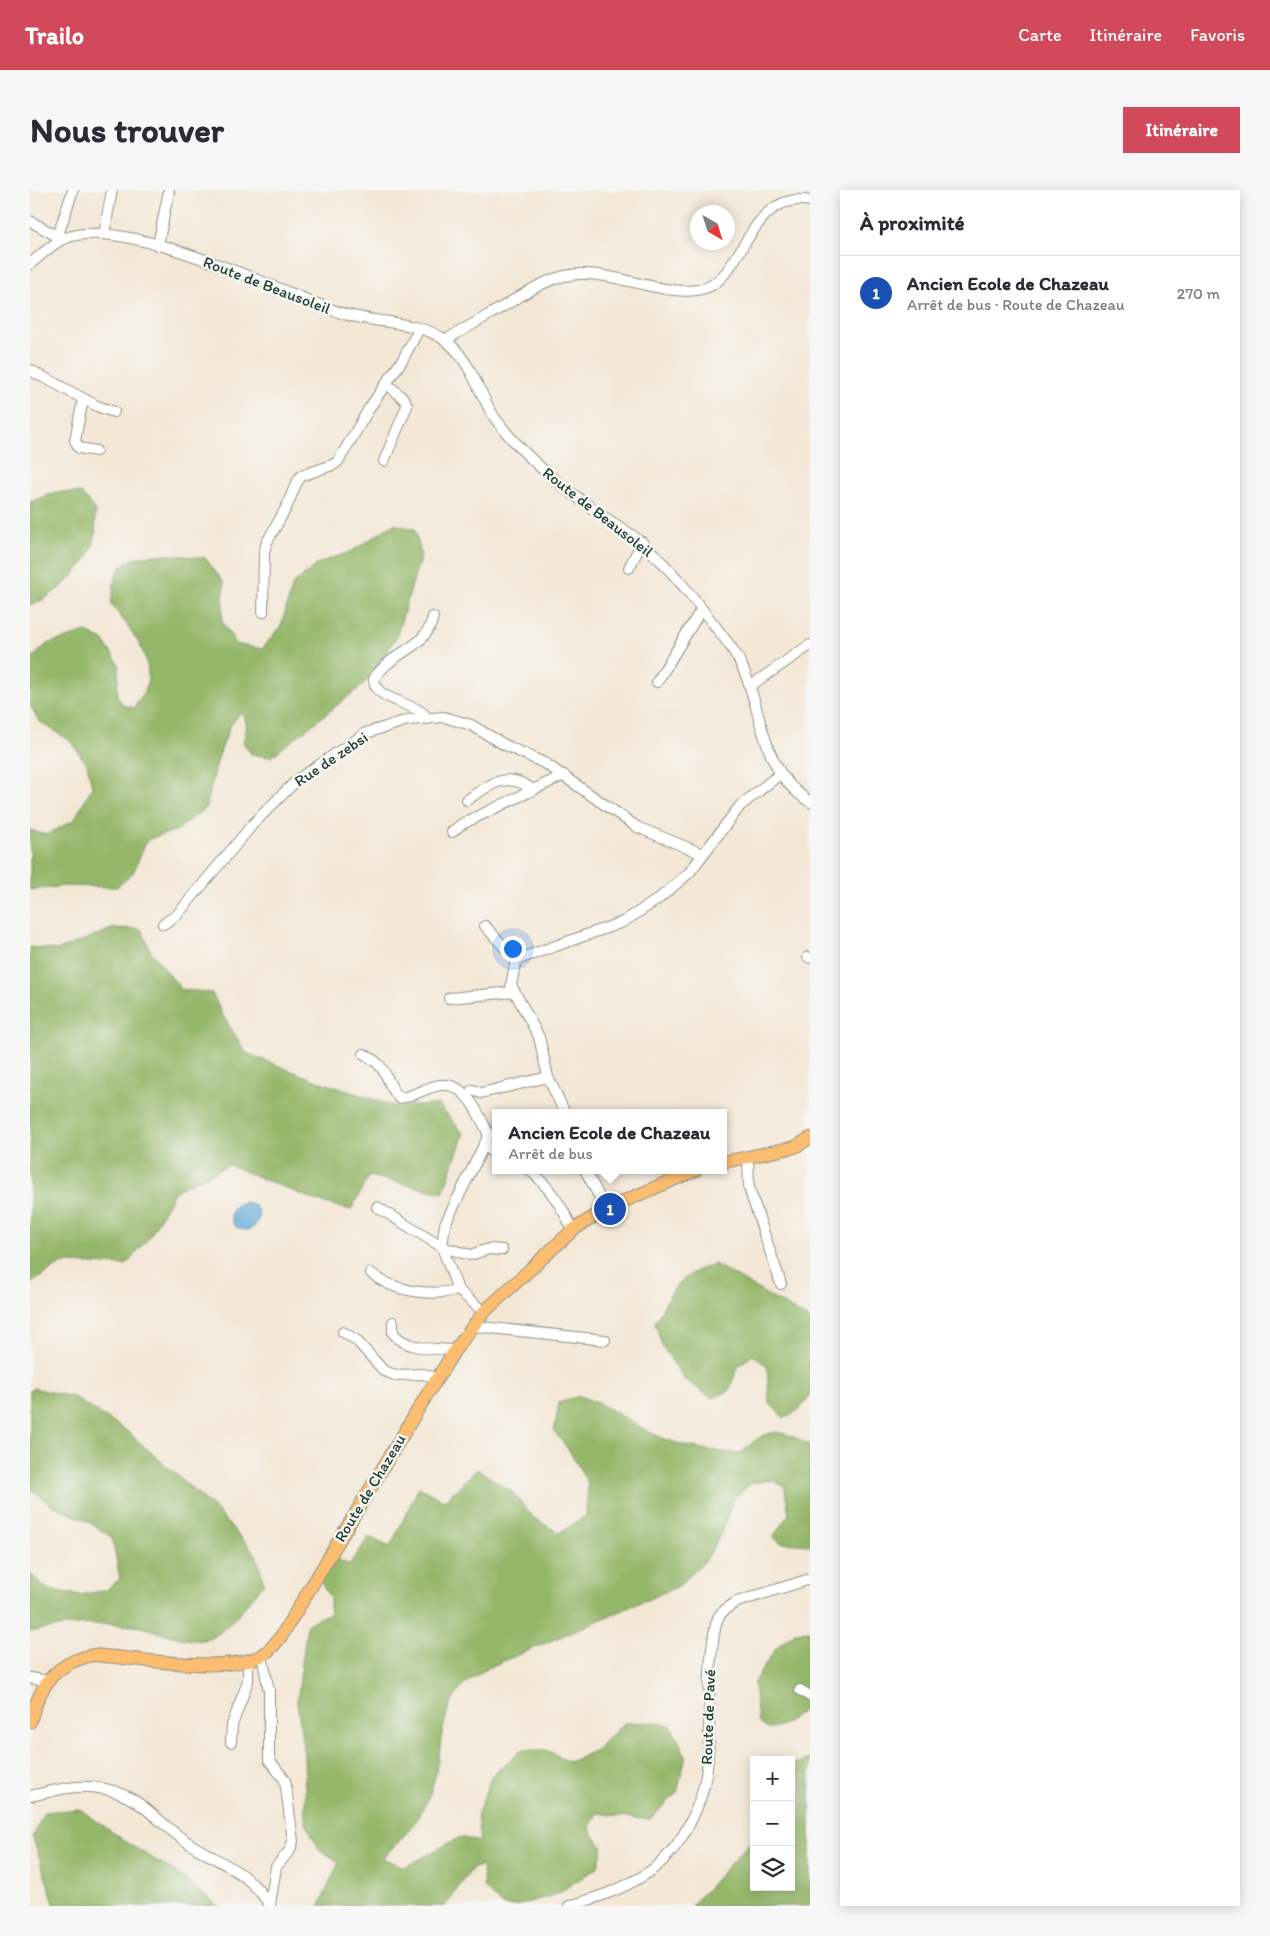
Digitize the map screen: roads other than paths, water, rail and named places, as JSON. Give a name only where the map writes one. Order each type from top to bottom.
[{"type":"main road","points":[[727,1161],[795,1147],[810,1138]]},
{"type":"main road","name":"Route de Chazeau","points":[[30,1722],[48,1681],[71,1660],[93,1655],[192,1663],[248,1660],[268,1652],[282,1635],[455,1350],[484,1312],[573,1230],[606,1209],[687,1174]]},
{"type":"street","points":[[62,239],[60,232],[73,190]]},
{"type":"street","points":[[104,234],[112,190]]},
{"type":"street","points":[[158,245],[169,190]]},
{"type":"street","points":[[445,340],[551,279],[581,274],[620,278],[664,288],[708,287],[722,277],[752,230],[767,215],[785,202],[810,201]]},
{"type":"street","points":[[30,221],[62,239]]},
{"type":"street","name":"Route de Beausoleil","points":[[62,239],[80,235],[104,234],[158,245],[207,260],[341,313],[419,329],[445,340],[471,372],[492,413],[526,453],[556,482],[642,542],[737,654],[743,664],[770,755],[788,786],[810,802]]},
{"type":"street","points":[[30,264],[62,239]]},
{"type":"street","points":[[263,612],[264,552],[267,542],[286,508],[296,484],[301,476],[335,464],[339,460],[386,383],[403,359],[419,329]]},
{"type":"street","points":[[30,370],[83,399],[114,412]]},
{"type":"street","points":[[384,461],[407,406],[405,400],[386,383]]},
{"type":"street","points":[[83,399],[75,440],[79,448],[96,452]]},
{"type":"street","points":[[629,568],[642,542]]},
{"type":"street","points":[[658,682],[701,610]]},
{"type":"street","points":[[428,719],[422,711],[382,694],[376,689],[374,680],[379,670],[390,660],[427,635],[433,617]]},
{"type":"street","points":[[750,686],[810,645]]},
{"type":"street","name":"Rue de zebsi","points":[[163,924],[177,915],[253,824],[297,780],[366,733],[408,720],[444,718],[471,726],[564,775],[638,827],[703,854]]},
{"type":"street","points":[[516,960],[623,922],[657,900],[689,873],[740,806],[780,774]]},
{"type":"street","points":[[452,832],[462,824],[564,775]]},
{"type":"street","points":[[467,800],[494,782],[517,780],[533,790]]},
{"type":"street","points":[[485,926],[516,960]]},
{"type":"street","points":[[516,960],[511,984],[539,1037],[548,1077],[563,1109]]},
{"type":"street","points":[[450,998],[514,992]]},
{"type":"street","points":[[364,1054],[379,1062],[385,1071],[390,1087],[399,1098],[408,1097],[442,1085],[456,1089],[471,1101],[489,1135],[445,1224],[442,1247],[458,1290],[484,1312]]},
{"type":"street","points":[[472,1090],[481,1093],[548,1077]]},
{"type":"street","points":[[485,1145],[492,1152]]},
{"type":"street","points":[[748,1157],[749,1188],[781,1284]]},
{"type":"street","points":[[534,1174],[562,1205],[573,1230]]},
{"type":"street","points":[[587,1174],[606,1209]]},
{"type":"street","points":[[377,1207],[442,1247],[470,1255],[489,1249],[502,1250]]},
{"type":"street","points":[[371,1273],[390,1285],[404,1288],[441,1294],[458,1290]]},
{"type":"street","points":[[394,1322],[393,1333],[404,1343],[431,1349],[455,1350]]},
{"type":"street","points":[[472,1326],[605,1340]]},
{"type":"street","points":[[343,1332],[356,1340],[384,1371],[395,1375],[424,1374],[437,1379]]},
{"type":"street","name":"Route de Pavé","points":[[569,1906],[619,1888],[648,1873],[673,1849],[690,1821],[707,1770],[709,1668],[716,1622],[720,1614],[727,1607],[737,1602],[810,1579]]},
{"type":"street","points":[[262,1656],[269,1691],[268,1760],[285,1780],[293,1841],[290,1850],[276,1867],[270,1906]]},
{"type":"street","points":[[231,1742],[232,1725],[248,1682],[248,1660]]},
{"type":"street","points":[[30,1678],[48,1681]]},
{"type":"street","points":[[800,1690],[810,1696]]},
{"type":"street","points":[[30,1796],[80,1785],[107,1789],[144,1805],[187,1842],[248,1878],[270,1906]]},
{"type":"water","points":[[245,1202],[255,1206],[259,1216],[255,1226],[245,1230],[235,1226],[231,1216],[235,1206]]},
{"type":"place","name":"Ancien Ecole de Chazeau","points":[[610,1209]]}]
